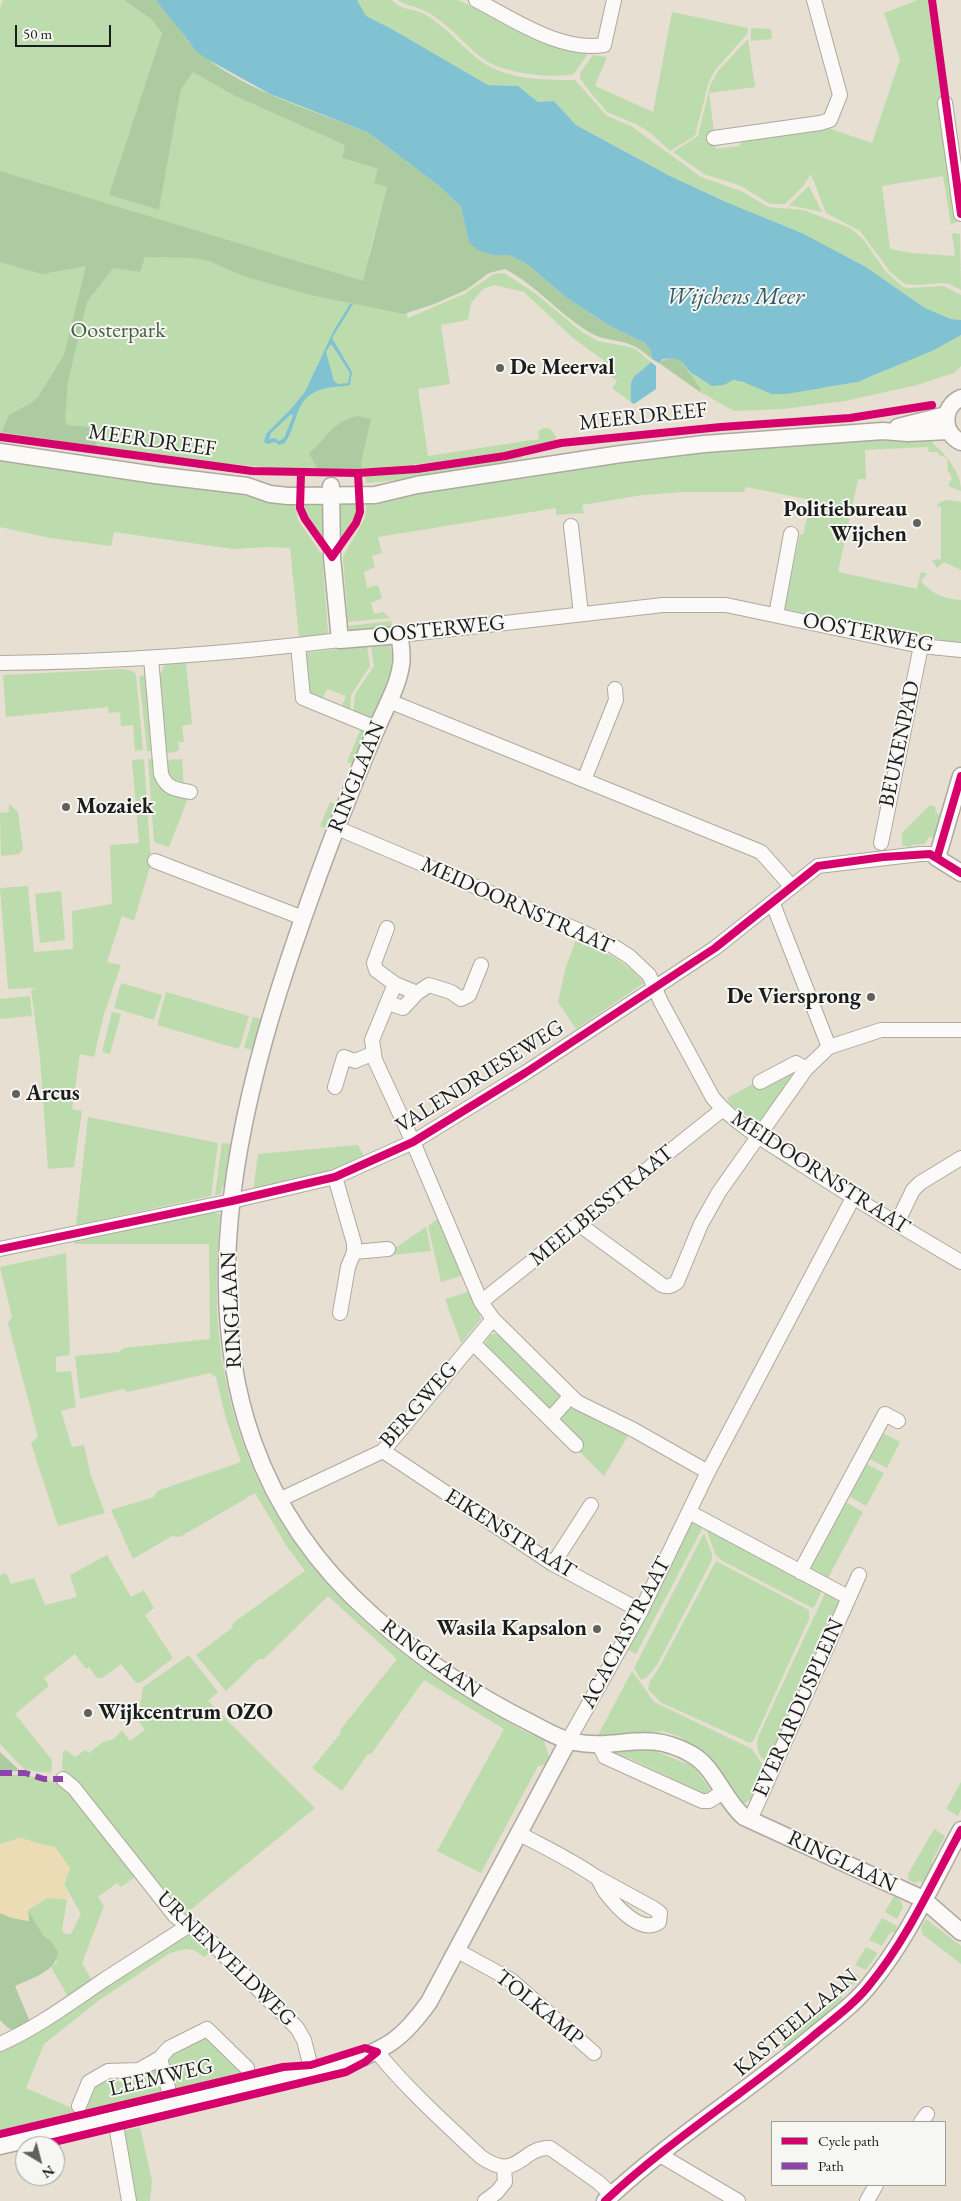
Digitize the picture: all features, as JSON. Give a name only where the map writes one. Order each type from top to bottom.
[{"type":"street","points":[[476,0],[556,40],[594,46],[604,45],[614,0]]},
{"type":"street","points":[[714,138],[820,124],[830,120],[840,95],[814,0]]},
{"type":"street","points":[[946,103],[961,214]]},
{"type":"street","points":[[961,398],[950,406],[948,423],[954,439],[961,442]]},
{"type":"street","name":"MEERDREEF","points":[[0,452],[155,475],[247,486],[270,494],[331,491],[375,495],[417,485],[621,454],[704,444],[883,431],[948,423]]},
{"type":"street","points":[[331,491],[332,557],[340,640]]},
{"type":"street","points":[[571,526],[581,614]]},
{"type":"street","name":"OOSTERWEG","points":[[776,615],[791,534]]},
{"type":"street","name":"OOSTERWEG","points":[[0,664],[151,658],[298,645],[663,605],[726,605],[921,646],[961,650]]},
{"type":"street","name":"RINGLAAN","points":[[400,635],[401,667],[303,918],[256,1072],[240,1143],[232,1201],[227,1287],[233,1370],[246,1422],[257,1454],[279,1500],[298,1532],[342,1586],[369,1613],[406,1645],[470,1690],[568,1741],[590,1745],[648,1740],[667,1743],[698,1759],[739,1813],[750,1820],[923,1900],[961,1932]]},
{"type":"street","points":[[298,645],[303,698],[376,728]]},
{"type":"street","name":"BEUKENPAD","points":[[881,843],[921,646]]},
{"type":"street","points":[[151,658],[161,774],[165,783],[170,788],[190,792]]},
{"type":"street","points":[[584,780],[616,700],[615,689]]},
{"type":"street","points":[[389,701],[760,852],[792,887]]},
{"type":"street","points":[[961,776],[937,858],[961,873]]},
{"type":"street","name":"MEIDOORNSTRAAT","points":[[337,828],[613,946],[630,957],[649,975],[661,1002],[713,1098],[723,1110],[758,1136],[853,1198],[961,1262]]},
{"type":"street","name":"VALENDRIESEWEG","points":[[0,1249],[232,1201],[335,1177],[413,1142],[525,1073],[715,948],[773,904],[818,866],[920,854],[930,854],[937,858]]},
{"type":"street","points":[[155,861],[303,918]]},
{"type":"street","points":[[773,904],[829,1047]]},
{"type":"street","points":[[387,928],[374,963],[376,970],[395,984],[417,993]]},
{"type":"street","points":[[388,1003],[404,1008],[417,993],[429,984],[451,992],[461,999],[469,995],[481,965]]},
{"type":"street","points":[[395,984],[372,1040],[375,1060],[413,1142],[481,1302],[493,1319],[570,1397],[708,1472]]},
{"type":"street","points":[[580,1225],[662,1285],[667,1287],[673,1286],[677,1282],[701,1224],[719,1192],[806,1069],[829,1047],[881,1030],[961,1030]]},
{"type":"street","points":[[335,1087],[344,1057],[355,1061],[374,1053]]},
{"type":"street","points":[[760,1082],[796,1064],[806,1069]]},
{"type":"street","name":"MEELBESSTRAAT","points":[[481,1302],[723,1110]]},
{"type":"street","points":[[897,1223],[916,1186],[961,1158]]},
{"type":"street","points":[[335,1177],[354,1243],[354,1252],[348,1267],[340,1313]]},
{"type":"street","name":"ACACIASTRAAT","points":[[377,2052],[411,2027],[428,2002],[568,1741],[641,1611],[708,1472],[853,1198]]},
{"type":"street","points":[[354,1252],[388,1249]]},
{"type":"street","name":"BERGWEG","points":[[279,1500],[383,1451],[493,1319]]},
{"type":"street","points":[[473,1343],[576,1445]]},
{"type":"street","points":[[550,1419],[570,1397]]},
{"type":"street","points":[[800,1572],[885,1414],[898,1421]]},
{"type":"street","name":"EIKENSTRAAT","points":[[383,1451],[554,1564],[641,1611]]},
{"type":"street","points":[[554,1564],[591,1505]]},
{"type":"street","name":"EVERARDUSPLEIN","points":[[689,1512],[848,1597]]},
{"type":"street","name":"EVERARDUSPLEIN","points":[[750,1820],[859,1575]]},
{"type":"street","points":[[599,1744],[604,1757],[702,1801],[710,1801],[723,1792]]},
{"type":"street","name":"URNENVELDWEG","points":[[63,1780],[74,1788],[175,1916],[203,1934],[297,2028],[304,2040],[312,2072]]},
{"type":"street","name":"KASTEELLAAN","points":[[608,2198],[660,2155],[793,2053],[850,2005],[871,1984],[888,1960],[961,1830]]},
{"type":"street","points":[[518,1833],[598,1878]]},
{"type":"street","points":[[0,2044],[27,2032],[63,2010],[103,1981],[188,1926]]},
{"type":"street","name":"TOLKAMP","points":[[456,1950],[512,1980],[594,2053]]},
{"type":"street","name":"LEEMWEG","points":[[79,2106],[89,2082],[108,2071],[139,2070],[160,2058],[169,2048],[207,2029],[247,2068]]},
{"type":"street","points":[[377,2052],[399,2078],[481,2157],[490,2163],[504,2167],[516,2164],[538,2151],[550,2148],[598,2182],[608,2198]]},
{"type":"street","name":"LEEMWEG","points":[[0,2146],[344,2065],[377,2052]]},
{"type":"street","name":"LEEMWEG","points":[[160,2058],[172,2106]]},
{"type":"street","points":[[115,2119],[129,2201]]},
{"type":"street","points":[[660,2155],[738,2201]]},
{"type":"street","points":[[485,2201],[497,2192],[505,2182],[504,2167]]},
{"type":"street","points":[[867,2201],[875,2186]]},
{"type":"green space","name":"Oosterpark","points":[[3,0],[124,0],[151,19],[162,33],[110,195],[159,210],[181,89],[192,71],[235,96],[346,145],[342,158],[378,169],[387,187],[369,255],[398,288],[408,318],[464,294],[494,274],[504,273],[536,294],[582,332],[598,341],[634,348],[651,362],[633,378],[631,402],[612,388],[617,381],[609,375],[614,368],[573,338],[524,292],[494,285],[483,289],[471,303],[468,320],[441,325],[450,384],[418,389],[428,456],[539,439],[538,431],[544,428],[550,429],[556,436],[556,440],[512,451],[430,463],[365,469],[295,470],[201,461],[0,433],[0,8]]},
{"type":"green space","points":[[124,0],[156,0],[200,53],[237,78],[258,89],[367,132],[438,185],[461,207],[469,241],[493,255],[509,255],[527,264],[567,298],[610,326],[645,343],[651,351],[652,359],[630,344],[603,338],[589,332],[527,283],[505,269],[489,273],[466,290],[434,304],[404,314],[310,295],[243,276],[209,261],[195,258],[145,257],[140,272],[113,268],[87,302],[68,381],[65,417],[66,424],[88,427],[95,431],[98,435],[96,446],[2,432],[9,415],[38,397],[64,355],[86,266],[42,274],[0,262],[0,171],[363,281],[387,187],[374,183],[378,169],[342,158],[345,145],[235,96],[193,72],[181,89],[159,210],[109,195],[162,33],[151,19]]},
{"type":"green space","points":[[357,0],[392,0],[404,8],[422,13],[442,26],[477,58],[495,69],[529,78],[575,80],[607,116],[631,126],[701,177],[741,191],[768,207],[804,210],[850,228],[864,240],[885,271],[903,287],[944,286],[961,295],[961,320],[951,319],[925,308],[866,267],[802,233],[726,202],[670,176],[576,125],[554,101],[538,102],[518,86],[488,85],[390,28],[365,16]]},
{"type":"green space","points":[[397,0],[458,0],[517,28],[589,52],[574,74],[553,76],[528,74],[503,68],[485,60],[437,18]]},
{"type":"green space","points":[[918,0],[928,0],[958,221],[951,225],[943,176],[882,186],[890,249],[911,253],[955,256],[952,233],[960,234],[961,290],[942,283],[905,284],[891,273],[860,231],[826,213],[811,174],[803,186],[785,204],[770,204],[741,186],[704,174],[673,152],[698,136],[710,86],[718,71],[748,39],[755,87],[709,93],[716,149],[739,146],[744,138],[825,127],[872,143],[900,59],[884,13]]},
{"type":"green space","points":[[672,12],[748,28],[747,34],[716,69],[709,81],[695,136],[670,151],[652,134],[636,124],[607,112],[580,78],[580,73],[593,55],[607,57],[595,86],[653,112]]},
{"type":"green space","points":[[751,28],[771,29],[772,39],[751,41]]},
{"type":"green space","points":[[809,186],[822,212],[789,205]]},
{"type":"green space","points":[[961,335],[961,366],[954,373],[917,385],[845,401],[784,409],[734,411],[700,392],[701,389],[689,375],[690,372],[705,382],[715,385],[733,380],[786,394],[858,382]]},
{"type":"green space","points":[[675,357],[682,362],[701,389],[700,392],[659,363]]},
{"type":"green space","points":[[357,416],[371,419],[361,462],[362,469],[317,469],[309,453],[341,422]]},
{"type":"green space","points":[[930,436],[933,443],[947,458],[939,455],[938,452],[929,452],[928,447],[865,450],[866,479],[858,479],[838,572],[917,589],[921,572],[927,574],[921,581],[929,589],[944,597],[961,600],[961,643],[906,635],[784,609],[800,534],[803,535],[811,500],[746,487],[744,492],[684,492],[643,495],[582,505],[584,513],[556,515],[556,508],[378,537],[382,553],[372,556],[375,567],[364,572],[367,588],[377,585],[382,598],[371,603],[374,614],[383,612],[390,618],[348,622],[343,557],[365,518],[367,498],[523,475],[524,479],[552,474],[552,471],[671,454]]},
{"type":"green space","points":[[522,456],[523,458],[503,462],[503,466],[440,476],[366,483],[365,476],[445,469]]},
{"type":"green space","points":[[947,458],[957,474],[961,491],[948,486],[952,478],[948,471]]},
{"type":"green space","points":[[0,461],[195,489],[294,500],[298,520],[322,555],[328,632],[326,635],[299,637],[290,548],[233,549],[114,532],[111,546],[50,538],[0,527]]},
{"type":"green space","points":[[302,499],[321,502],[323,505],[324,542],[305,515]]},
{"type":"green space","points":[[358,499],[357,517],[338,545],[338,508],[346,500]]},
{"type":"green space","points":[[948,500],[961,502],[961,570],[944,562],[937,568],[932,560],[941,559],[941,507],[937,506],[940,502]]},
{"type":"green space","points":[[391,621],[393,630],[351,631],[347,626]]},
{"type":"green space","points":[[389,644],[393,657],[396,657],[396,663],[374,722],[353,714],[355,694],[374,666],[371,645]]},
{"type":"green space","points":[[367,646],[370,666],[351,695],[350,714],[341,708],[346,696],[327,689],[321,702],[309,696],[303,653]]},
{"type":"green space","points":[[186,662],[192,724],[182,726],[184,742],[178,742],[179,749],[176,752],[166,753],[158,674],[161,673],[165,665]]},
{"type":"green space","points":[[123,669],[136,674],[143,750],[135,751],[133,725],[121,726],[120,712],[109,713],[108,707],[6,717],[3,675]]},
{"type":"green space","points":[[148,675],[155,751],[147,751],[139,676]]},
{"type":"green space","points":[[362,726],[371,729],[357,766],[347,762]]},
{"type":"green space","points":[[144,759],[151,863],[134,921],[122,916],[107,962],[121,965],[104,1014],[94,1057],[80,1054],[72,1109],[82,1111],[74,1167],[48,1169],[40,1057],[31,990],[37,988],[8,989],[0,888],[28,886],[34,952],[73,949],[72,911],[112,904],[110,845],[139,843],[132,760]]},
{"type":"green space","points":[[148,759],[155,759],[158,784],[161,788],[171,793],[190,793],[169,847],[154,842]]},
{"type":"green space","points":[[182,759],[184,787],[169,780],[165,760]]},
{"type":"green space","points":[[330,802],[341,806],[330,830],[320,826]]},
{"type":"green space","points":[[9,804],[18,812],[23,849],[19,854],[1,856],[0,813],[9,812]]},
{"type":"green space","points":[[930,805],[936,807],[935,812],[940,815],[934,838],[929,837],[925,844],[912,845],[909,848],[908,846],[902,846],[902,833]]},
{"type":"green space","points":[[61,891],[65,940],[40,943],[35,894]]},
{"type":"green space","points":[[576,939],[621,962],[644,983],[576,1029],[558,1002],[565,970]]},
{"type":"green space","points":[[121,983],[162,995],[154,1020],[114,1008]]},
{"type":"green space","points":[[166,992],[249,1016],[239,1049],[157,1025]]},
{"type":"green space","points":[[30,996],[32,1016],[0,1019],[0,999]]},
{"type":"green space","points":[[112,1012],[121,1014],[110,1054],[102,1052]]},
{"type":"green space","points":[[253,1017],[262,1019],[253,1050],[244,1048]]},
{"type":"green space","points":[[800,1069],[766,1115],[757,1123],[731,1105],[727,1098],[758,1081]]},
{"type":"green space","points":[[88,1117],[218,1143],[211,1196],[76,1225]]},
{"type":"green space","points":[[222,1143],[232,1144],[226,1187],[222,1187],[221,1194],[215,1195]]},
{"type":"green space","points":[[358,1145],[365,1159],[333,1171],[253,1191],[258,1154]]},
{"type":"green space","points":[[208,1212],[220,1214],[217,1275],[219,1336],[225,1376],[242,1440],[267,1498],[300,1550],[339,1596],[383,1638],[433,1676],[487,1710],[544,1741],[549,1757],[545,1765],[538,1766],[481,1873],[437,1851],[504,1729],[424,1680],[372,1753],[367,1755],[342,1791],[312,1768],[397,1659],[328,1596],[264,1659],[259,1659],[226,1691],[196,1655],[232,1628],[233,1623],[305,1571],[286,1545],[255,1493],[180,1537],[172,1536],[133,1559],[111,1510],[154,1497],[157,1491],[241,1462],[226,1419],[216,1377],[210,1373],[128,1392],[123,1389],[80,1399],[75,1356],[119,1352],[124,1348],[210,1339],[209,1244],[74,1244],[76,1239]]},
{"type":"green space","points":[[440,1217],[464,1275],[441,1282],[428,1226]]},
{"type":"green space","points":[[426,1227],[431,1251],[392,1255],[392,1250]]},
{"type":"green space","points":[[66,1253],[70,1355],[56,1357],[56,1372],[71,1371],[76,1407],[61,1411],[72,1447],[84,1445],[90,1473],[105,1513],[58,1526],[31,1443],[38,1437],[8,1323],[12,1317],[0,1267]]},
{"type":"green space","points":[[471,1291],[481,1311],[479,1312],[481,1319],[461,1343],[445,1299]]},
{"type":"green space","points":[[495,1334],[503,1337],[563,1396],[550,1410],[484,1346],[489,1335]]},
{"type":"green space","points":[[571,1404],[629,1434],[604,1476],[578,1450],[583,1444],[558,1418]]},
{"type":"green space","points":[[880,1433],[900,1442],[887,1468],[866,1457]]},
{"type":"green space","points":[[863,1462],[884,1473],[866,1506],[847,1495]]},
{"type":"green space","points":[[842,1503],[847,1503],[863,1512],[827,1580],[811,1571],[810,1566]]},
{"type":"green space","points":[[690,1523],[696,1523],[703,1527],[636,1654],[626,1649]]},
{"type":"green space","points":[[706,1528],[823,1589],[814,1607],[812,1608],[721,1560],[715,1554]]},
{"type":"green space","points":[[704,1533],[712,1554],[712,1560],[657,1665],[647,1677],[641,1680],[634,1668]]},
{"type":"green space","points":[[107,1555],[131,1597],[144,1590],[154,1608],[145,1615],[173,1658],[142,1682],[136,1683],[121,1664],[101,1679],[97,1678],[89,1667],[86,1669],[75,1654],[44,1678],[49,1686],[15,1714],[52,1760],[51,1773],[25,1770],[0,1744],[0,1575],[6,1573],[11,1584],[34,1578],[45,1605],[77,1597],[70,1575]]},
{"type":"green space","points":[[716,1561],[809,1610],[809,1619],[754,1740],[750,1743],[660,1702],[648,1689],[650,1681],[659,1668]]},
{"type":"green space","points":[[826,1591],[835,1596],[840,1606],[769,1763],[762,1758],[759,1752],[757,1745],[758,1737]]},
{"type":"green space","points":[[189,1655],[218,1692],[208,1701],[315,1808],[183,1916],[62,1768],[63,1752],[66,1750],[75,1757],[85,1750],[89,1753],[103,1742],[114,1739],[122,1730],[130,1741],[145,1730],[133,1713],[140,1707],[143,1687]]},
{"type":"green space","points":[[632,1671],[654,1702],[752,1749],[766,1770],[752,1801],[748,1800],[743,1805],[707,1755],[680,1737],[663,1731],[597,1737]]},
{"type":"green space","points":[[651,1749],[691,1764],[709,1787],[710,1792],[703,1793],[702,1796],[691,1792],[688,1786],[629,1758],[623,1761],[613,1756],[614,1752]]},
{"type":"green space","points":[[0,1752],[20,1771],[0,1772]]},
{"type":"green space","points":[[23,1774],[61,1784],[70,1790],[136,1876],[121,1887],[117,1883],[98,1897],[104,1906],[82,1963],[94,1984],[70,2000],[51,1967],[57,1962],[51,1941],[44,1938],[28,1910],[49,1897],[67,1900],[62,1930],[65,1934],[71,1934],[81,1914],[64,1884],[70,1869],[55,1847],[40,1845],[21,1838],[0,1844],[0,1776]]},
{"type":"green space","points":[[961,1782],[961,1809],[958,1816],[946,1809]]},
{"type":"green space","points":[[934,1829],[945,1836],[932,1861],[933,1867],[922,1883],[919,1881],[915,1883],[909,1880],[908,1874]]},
{"type":"green space","points":[[894,1896],[901,1901],[903,1907],[897,1919],[885,1912]]},
{"type":"green space","points":[[28,1910],[44,1937],[51,1941],[58,1952],[53,1965],[42,1974],[15,1986],[31,2024],[18,2031],[8,2028],[0,2020],[0,1913],[12,1918],[29,1921]]},
{"type":"green space","points":[[882,1918],[897,1926],[896,1931],[889,1934],[882,1946],[869,1940]]},
{"type":"green space","points":[[926,1919],[961,1946],[961,1964],[922,1934],[921,1927]]},
{"type":"green space","points":[[195,1936],[214,1950],[204,1957],[194,1950],[185,1949],[170,1953],[98,2001],[44,2044],[26,2088],[80,2112],[0,2132],[0,2048],[182,1937]]},
{"type":"green space","points":[[866,1947],[878,1953],[866,1970],[855,1965]]},
{"type":"green space","points":[[850,1971],[860,1977],[848,1991],[842,1985]]},
{"type":"green space","points":[[836,1992],[845,2000],[786,2049],[782,2044],[813,2017]]},
{"type":"green space","points":[[209,2037],[247,2074],[173,2091],[167,2056],[197,2039]]},
{"type":"green space","points":[[153,2069],[156,2071],[164,2093],[83,2112],[93,2086],[108,2077],[125,2082]]},
{"type":"green space","points":[[140,2127],[152,2181],[150,2201],[135,2201],[122,2131]]},
{"type":"sand","points":[[17,1838],[55,1847],[70,1868],[64,1884],[69,1897],[67,1900],[50,1898],[42,1901],[28,1910],[29,1921],[12,1918],[0,1913],[0,1844],[7,1844]]},
{"type":"water","name":"Wijchens Meer","points":[[156,0],[357,0],[366,16],[488,85],[518,86],[538,102],[554,101],[576,125],[670,176],[726,202],[802,233],[866,267],[925,308],[951,319],[961,320],[961,335],[934,350],[858,382],[786,394],[772,394],[733,380],[724,385],[712,386],[690,372],[682,362],[675,358],[663,359],[659,363],[652,359],[651,351],[645,343],[610,326],[567,298],[527,264],[509,255],[493,255],[478,250],[469,242],[461,207],[438,185],[367,132],[270,94],[207,59],[197,52]]},
{"type":"water","points":[[350,304],[353,304],[332,338],[352,372],[350,385],[327,388],[316,391],[308,396],[299,410],[285,443],[279,445],[275,442],[268,444],[264,442],[266,434],[305,392],[334,330]],"holes":[[[330,345],[332,345],[350,373],[348,383],[338,384],[334,381],[326,352]],[[291,414],[293,416],[284,438],[279,441],[275,438],[269,439],[271,433]]]},
{"type":"water","points":[[651,362],[656,366],[656,389],[634,404],[631,402],[633,378]]},
{"type":"marked path","points":[[0,1773],[25,1773],[44,1779],[63,1779]]},
{"type":"cycle path","points":[[932,0],[961,214]]},
{"type":"cycle path","points":[[0,437],[252,471],[358,473],[417,469],[505,456],[561,443],[721,427],[850,418],[932,405]]},
{"type":"cycle path","points":[[301,473],[300,508],[305,519],[332,557],[356,523],[360,512],[358,473]]},
{"type":"cycle path","points":[[937,858],[961,776]]},
{"type":"cycle path","points":[[0,1249],[232,1201],[335,1177],[413,1142],[525,1073],[715,948],[818,866],[883,857],[930,854],[961,873]]},
{"type":"cycle path","points":[[605,2201],[655,2158],[786,2058],[858,1998],[897,1947],[961,1830]]},
{"type":"cycle path","points":[[0,2134],[283,2067],[311,2065],[365,2048],[377,2052],[365,2062],[346,2072],[65,2139]]},
{"type":"place","name":"De Meerval","points":[[500,368]]},
{"type":"place","name":"Politiebureau Wijchen","points":[[917,523]]},
{"type":"place","name":"Mozaiek","points":[[66,807]]},
{"type":"place","name":"De Viersprong","points":[[871,997]]},
{"type":"place","name":"Arcus","points":[[16,1094]]},
{"type":"place","name":"Wasila Kapsalon","points":[[597,1629]]},
{"type":"place","name":"Wijkcentrum OZO","points":[[88,1713]]}]
